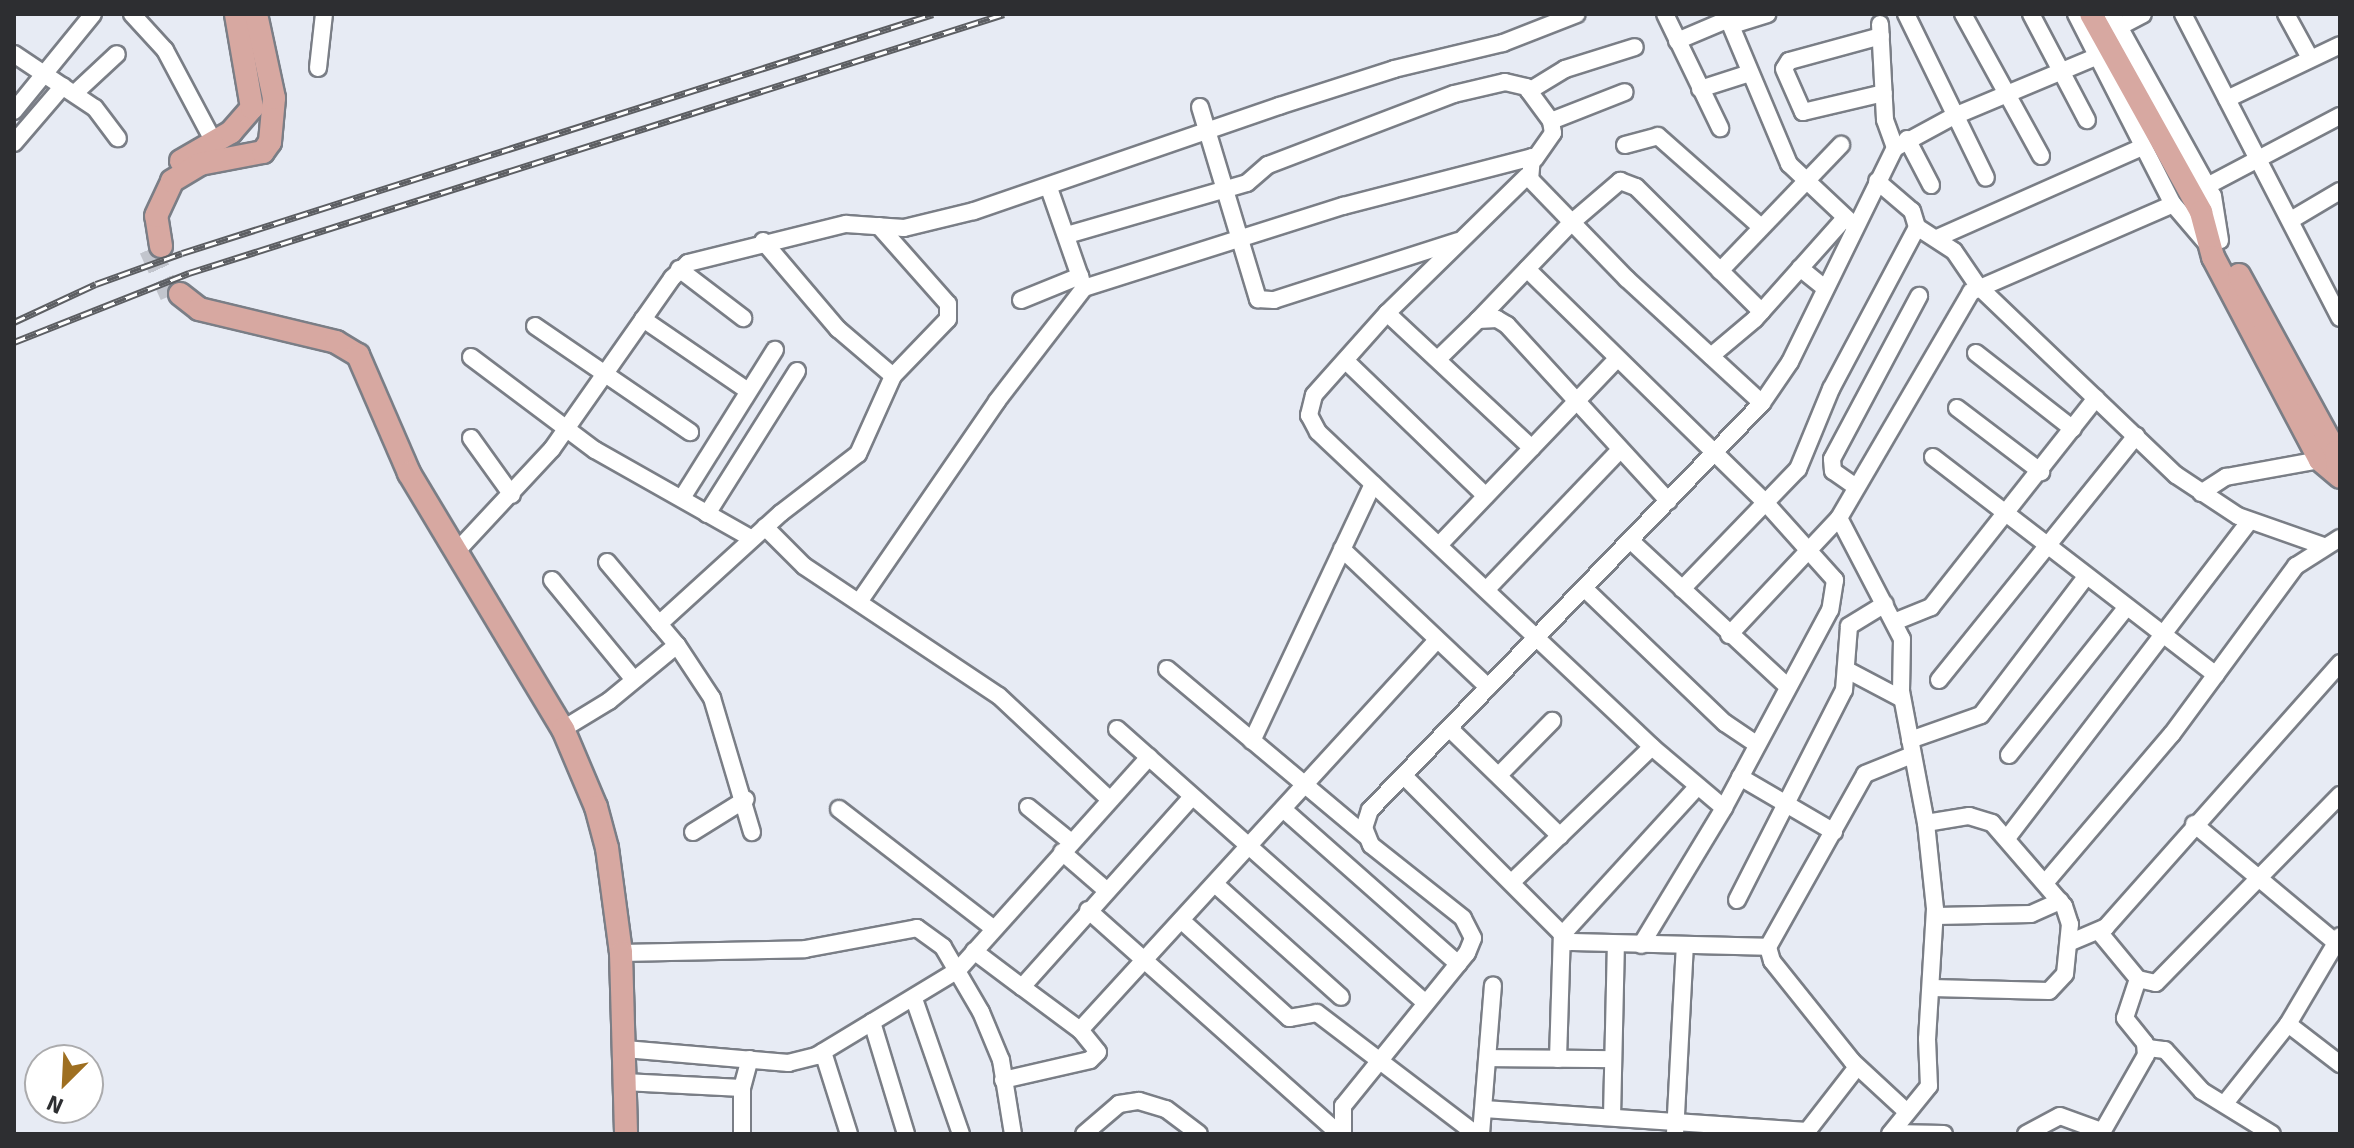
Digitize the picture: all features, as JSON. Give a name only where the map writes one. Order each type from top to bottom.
[{"type":"main road","points":[[236,14],[252,108],[244,122],[154,181],[144,216],[156,247],[156,216],[172,181],[200,164],[263,152],[270,142],[274,98],[256,14]]},
{"type":"main road","points":[[2091,14],[2209,231],[2336,452],[2340,476]]},
{"type":"main road","points":[[2209,231],[2320,460],[2340,476]]},
{"type":"main road","points":[[614,1134],[608,934],[592,834],[562,759],[391,466],[347,363],[335,354],[204,323],[185,314],[175,295],[199,309],[336,342],[358,355],[409,473],[563,729],[601,823],[621,953],[626,1134]]},
{"type":"street","points":[[14,111],[93,14]]},
{"type":"street","points":[[132,14],[165,50],[214,142]]},
{"type":"street","points":[[318,68],[324,14]]},
{"type":"street","points":[[455,553],[512,495],[566,430],[679,269],[763,241],[846,224],[911,226],[1049,188],[1394,69],[1503,43],[1577,14]]},
{"type":"street","points":[[1665,14],[1720,128]]},
{"type":"street","points":[[1677,41],[1729,19],[1767,14]]},
{"type":"street","points":[[1906,14],[1952,117],[1986,178]]},
{"type":"street","points":[[1963,14],[2041,156]]},
{"type":"street","points":[[2031,14],[2087,120]]},
{"type":"street","points":[[2076,14],[2173,204],[2209,231]]},
{"type":"street","points":[[2143,14],[2115,20],[2207,186],[2209,231]]},
{"type":"street","points":[[2183,14],[2340,318]]},
{"type":"street","points":[[2286,14],[2310,58]]},
{"type":"street","points":[[1729,19],[1785,156],[1803,182],[1850,222]]},
{"type":"street","points":[[1884,93],[1803,112],[1784,69],[1789,61],[1881,30],[1884,93],[1901,144],[1931,185]]},
{"type":"street","points":[[2227,99],[2340,45]]},
{"type":"street","points":[[1529,91],[1565,69],[1635,47]]},
{"type":"street","points":[[14,54],[95,108],[118,138]]},
{"type":"street","points":[[14,143],[69,90],[117,54]]},
{"type":"street","points":[[1366,836],[1370,810],[1762,403],[1790,362],[1825,288],[1850,222],[1901,144],[1952,117],[2098,56]]},
{"type":"street","points":[[1700,89],[1750,73]]},
{"type":"street","points":[[1067,235],[1247,183],[1268,165],[1454,94],[1505,82],[1529,91],[1551,121],[1553,133],[1527,176],[1387,313],[1314,395],[1309,415],[1318,432],[1488,588],[1652,747],[1724,808]]},
{"type":"street","points":[[1551,121],[1625,92]]},
{"type":"street","points":[[1200,107],[1243,239],[1255,291],[1266,302],[1460,240]]},
{"type":"street","points":[[2207,186],[2340,116]]},
{"type":"street","points":[[1625,145],[1658,136],[1761,227]]},
{"type":"street","points":[[1720,271],[1841,145]]},
{"type":"street","points":[[1937,238],[2142,147]]},
{"type":"street","points":[[1021,300],[1243,239],[1343,206],[1535,159]]},
{"type":"street","points":[[1527,176],[1571,223],[1762,403]]},
{"type":"street","points":[[1877,181],[1912,211],[1917,227],[1954,251],[1978,286],[2136,436],[2201,493],[2250,521],[2323,546]]},
{"type":"street","points":[[1438,359],[1571,223],[1613,185],[1628,182],[1762,312]]},
{"type":"street","points":[[1049,188],[1082,282]]},
{"type":"street","points":[[2291,220],[2340,191]]},
{"type":"street","points":[[1729,635],[1839,518],[1953,316],[1978,286],[2173,204]]},
{"type":"street","points":[[1711,356],[1762,312],[1800,268],[1850,222]]},
{"type":"street","points":[[659,624],[765,527],[858,454],[893,376],[951,311],[879,226]]},
{"type":"street","points":[[1682,589],[1798,469],[1831,389],[1917,227]]},
{"type":"street","points":[[763,241],[838,329],[893,376]]},
{"type":"street","points":[[1800,268],[1825,288]]},
{"type":"street","points":[[679,269],[743,318]]},
{"type":"street","points":[[1527,269],[1831,570],[1834,601],[1755,743],[1724,808],[1641,945]]},
{"type":"street","points":[[859,602],[1082,282]]},
{"type":"street","points":[[1856,487],[1833,471],[1832,459],[1919,296]]},
{"type":"street","points":[[1387,313],[1532,448]]},
{"type":"street","points":[[643,319],[748,391]]},
{"type":"street","points":[[1478,320],[1497,319],[1507,325],[1668,501]]},
{"type":"street","points":[[535,326],[690,432]]},
{"type":"street","points":[[682,498],[775,350]]},
{"type":"street","points":[[1976,353],[2073,429]]},
{"type":"street","points":[[471,357],[566,430],[752,539]]},
{"type":"street","points":[[1440,544],[1617,359]]},
{"type":"street","points":[[1346,361],[1486,496]]},
{"type":"street","points":[[707,514],[797,371]]},
{"type":"street","points":[[1894,622],[1931,607],[2007,516],[2096,398]]},
{"type":"street","points":[[1957,408],[2041,472]]},
{"type":"street","points":[[1939,680],[2136,436]]},
{"type":"street","points":[[471,438],[512,495]]},
{"type":"street","points":[[1488,588],[1620,450]]},
{"type":"street","points":[[1933,457],[2085,578],[2216,675]]},
{"type":"street","points":[[2201,493],[2226,477],[2320,460]]},
{"type":"street","points":[[1252,741],[1373,484]]},
{"type":"street","points":[[1839,518],[1894,622],[1904,651],[1902,699],[1926,823],[1936,916],[1927,1039],[1931,1080],[1924,1097],[1890,1134]]},
{"type":"street","points":[[2008,837],[2250,521]]},
{"type":"street","points":[[765,527],[804,566],[999,696],[1110,800]]},
{"type":"street","points":[[2045,883],[2216,675],[2296,566],[2340,538]]},
{"type":"street","points":[[1631,541],[1786,685]]},
{"type":"street","points":[[1342,549],[1488,687]]},
{"type":"street","points":[[607,562],[677,645],[712,698],[746,799],[752,832]]},
{"type":"street","points":[[1907,1112],[1857,1067],[1772,961],[1768,947],[1865,774],[1911,747],[1981,715],[2085,578]]},
{"type":"street","points":[[552,580],[634,680]]},
{"type":"street","points":[[1584,588],[1725,723],[1755,743]]},
{"type":"street","points":[[1737,900],[1844,690],[1849,671],[1849,626],[1885,604]]},
{"type":"street","points":[[2009,755],[2126,608]]},
{"type":"street","points":[[1080,1030],[1437,640]]},
{"type":"street","points":[[563,729],[634,680],[677,645]]},
{"type":"street","points":[[2071,942],[2100,933],[2194,824],[2273,744],[2340,663]]},
{"type":"street","points":[[1167,669],[1468,923],[1471,945],[1343,1106],[1341,1134]]},
{"type":"street","points":[[1849,671],[1902,699]]},
{"type":"street","points":[[1499,775],[1552,721]]},
{"type":"street","points":[[1449,728],[1560,836]]},
{"type":"street","points":[[1117,729],[1426,1003]]},
{"type":"street","points":[[1512,882],[1652,747]]},
{"type":"street","points":[[625,1049],[794,1063],[823,1052],[958,970],[1149,757]]},
{"type":"street","points":[[1404,776],[1562,935],[1580,945],[1768,947]]},
{"type":"street","points":[[1740,777],[1834,832]]},
{"type":"street","points":[[1558,1059],[1562,935],[1697,787]]},
{"type":"street","points":[[2100,933],[2138,979],[2156,983],[2340,795]]},
{"type":"street","points":[[1022,987],[1192,797]]},
{"type":"street","points":[[693,832],[746,799]]},
{"type":"street","points":[[1028,807],[1106,890]]},
{"type":"street","points":[[839,809],[994,929]]},
{"type":"street","points":[[1283,809],[1458,964]]},
{"type":"street","points":[[1926,823],[1981,818],[2008,837],[2060,901],[2069,916],[2071,942],[2065,974],[2049,991],[1932,988]]},
{"type":"street","points":[[2194,824],[2257,880],[2339,942],[2288,1024],[2226,1102]]},
{"type":"street","points":[[1215,884],[1341,997]]},
{"type":"street","points":[[1936,916],[2031,914],[2060,901]]},
{"type":"street","points":[[1088,910],[1341,1134]]},
{"type":"street","points":[[1181,920],[1289,1018],[1317,1013],[1479,1134],[1484,1109],[1493,985]]},
{"type":"street","points":[[621,953],[805,949],[886,937],[909,926],[943,947],[986,1022],[1003,1080],[1013,1134]]},
{"type":"street","points":[[1612,1117],[1616,945]]},
{"type":"street","points":[[1675,1128],[1685,946]]},
{"type":"street","points":[[974,951],[1080,1030],[1096,1047],[1096,1057],[1003,1080]]},
{"type":"street","points":[[2138,979],[2125,1018],[2148,1048],[2165,1050],[2196,1086],[2226,1102],[2272,1134]]},
{"type":"street","points":[[914,999],[961,1134]]},
{"type":"street","points":[[872,1022],[906,1134]]},
{"type":"street","points":[[2288,1024],[2340,1064]]},
{"type":"street","points":[[2026,1134],[2060,1116],[2101,1133],[2148,1048]]},
{"type":"street","points":[[823,1052],[849,1134]]},
{"type":"street","points":[[1488,1058],[1613,1059]]},
{"type":"street","points":[[742,1134],[742,1088],[750,1059]]},
{"type":"street","points":[[1484,1109],[1612,1117],[1675,1128],[1806,1132],[1857,1067]]},
{"type":"street","points":[[624,1082],[742,1088]]},
{"type":"street","points":[[1084,1134],[1119,1104],[1139,1101],[1166,1109],[1199,1134]]},
{"type":"street","points":[[1890,1134],[1944,1134]]},
{"type":"tunnel","points":[[150,249],[171,296]]},
{"type":"railway","points":[[14,322],[96,284],[182,253],[933,14]]},
{"type":"railway","points":[[14,342],[189,273],[1004,14]]}]
